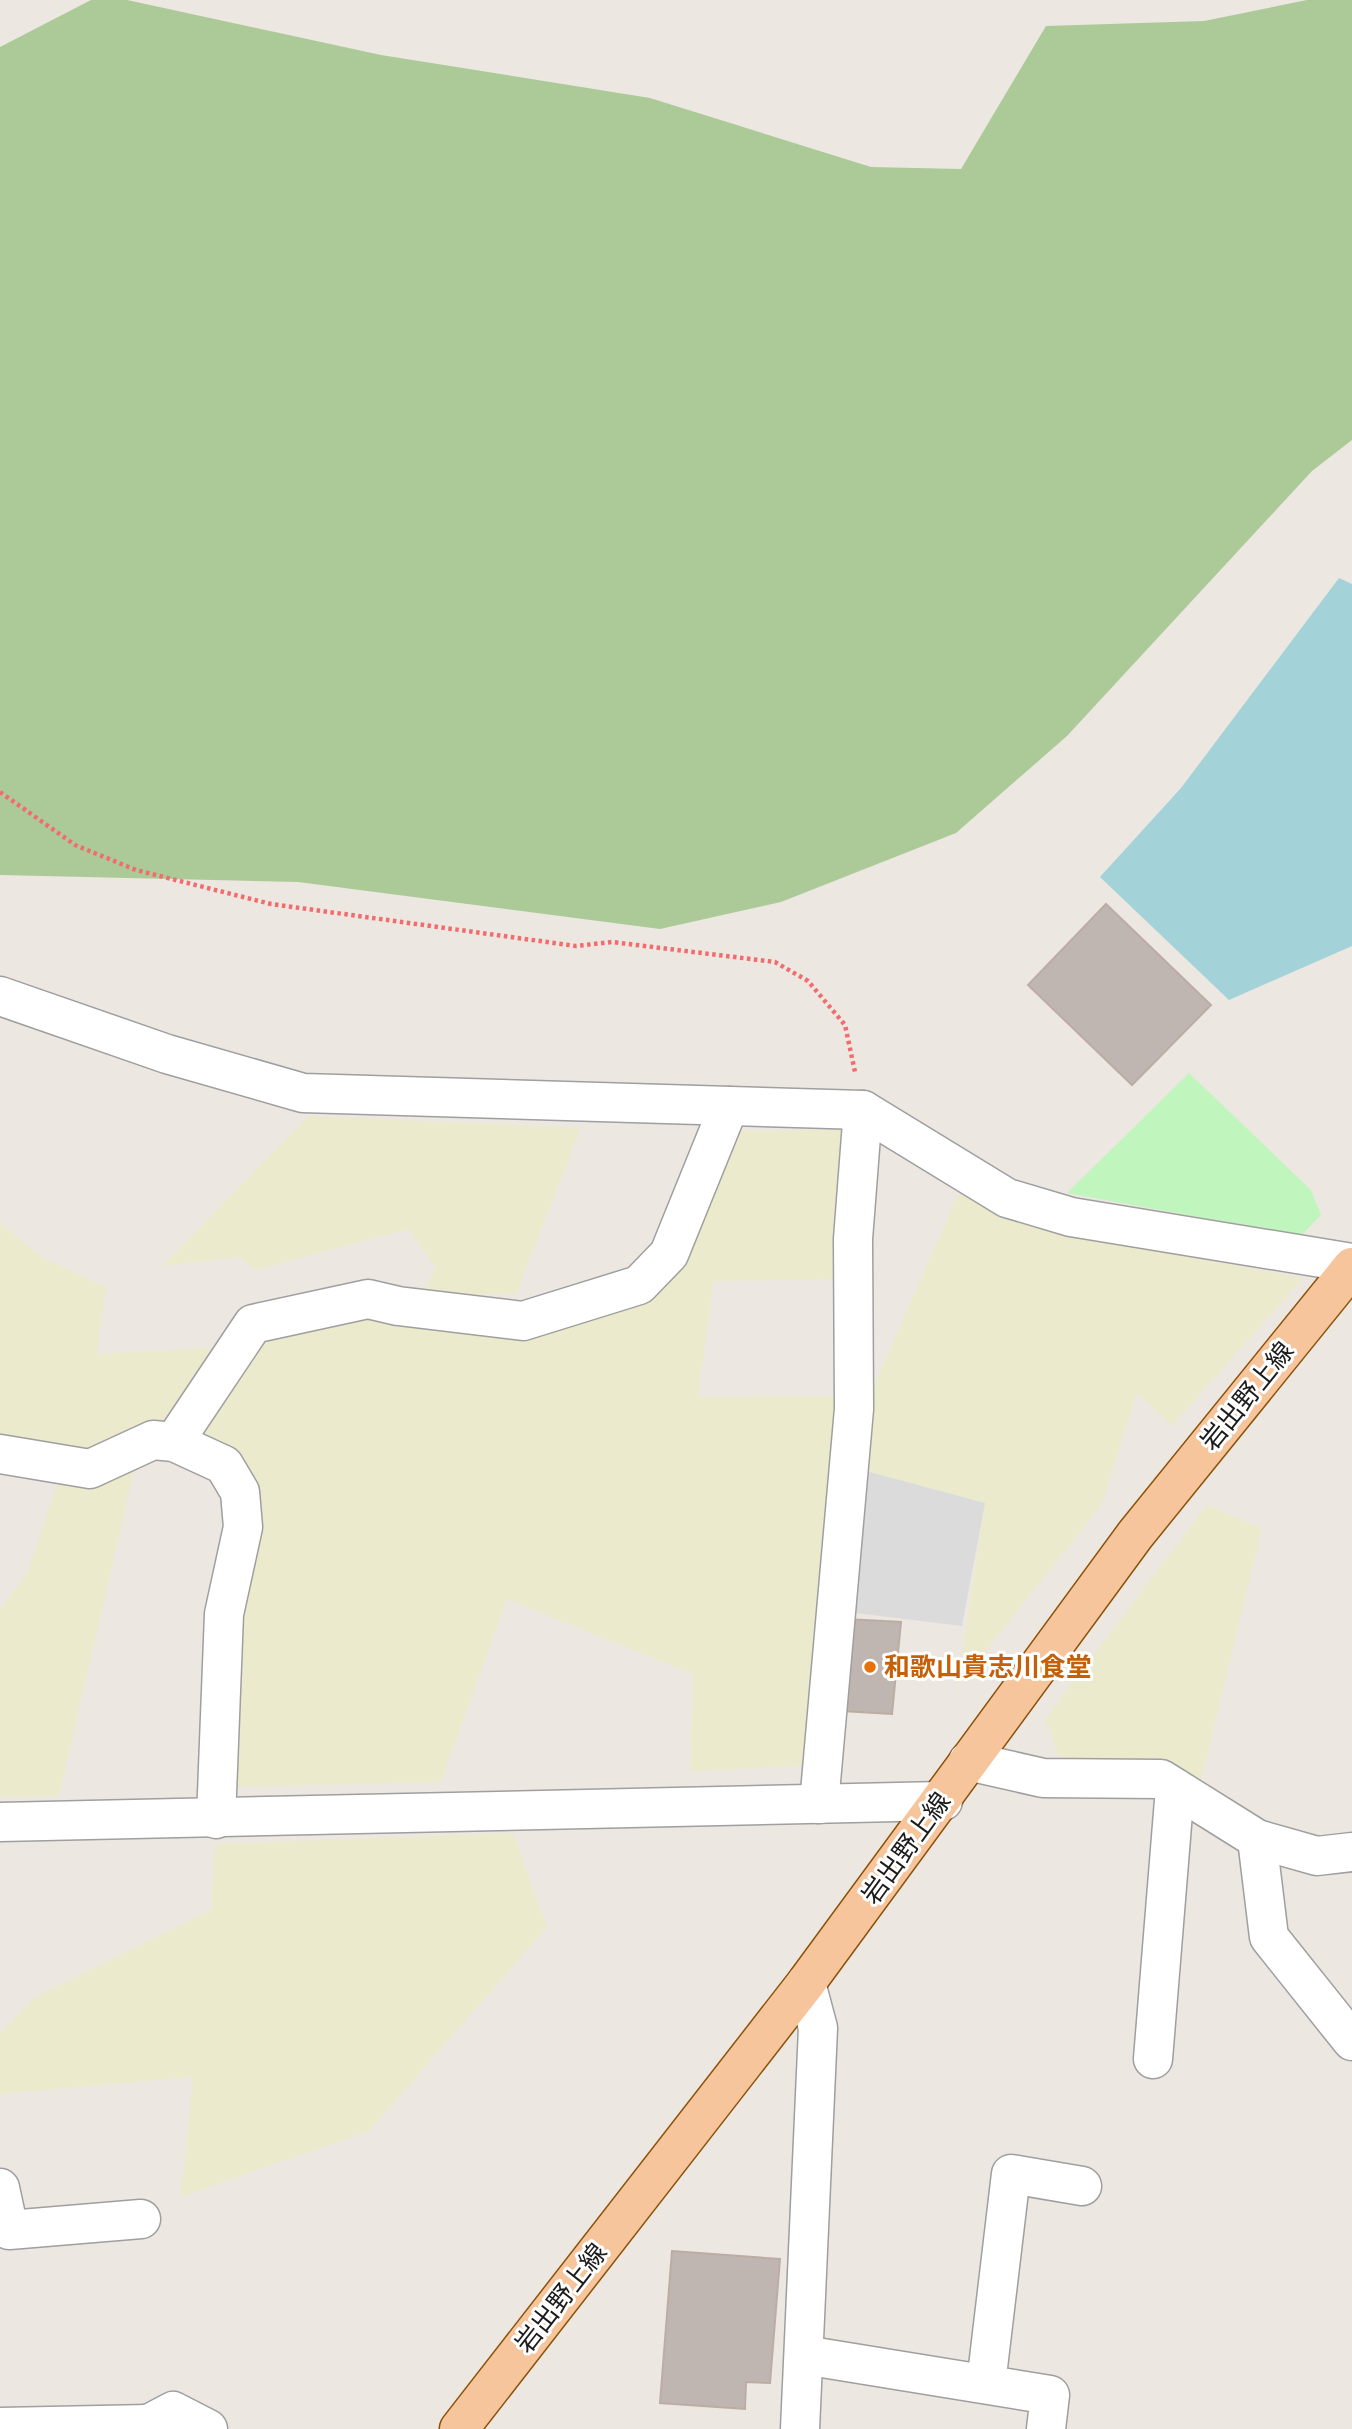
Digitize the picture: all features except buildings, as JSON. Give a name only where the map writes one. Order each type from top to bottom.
[{"type":"main road","name":"岩出野上線","points":[[459,2429],[806,1983],[943,1801],[968,1761],[1135,1535],[1352,1265]]},
{"type":"street","points":[[0,996],[167,1054],[303,1093],[863,1110],[955,1167],[1020,1202],[1072,1217],[1352,1265]]},
{"type":"street","points":[[174,1442],[253,1324],[368,1299],[398,1306],[523,1321],[639,1286],[669,1254],[729,1106]]},
{"type":"street","points":[[819,1804],[854,1409],[853,1240],[863,1110]]},
{"type":"street","points":[[0,1454],[90,1469],[153,1440],[174,1442],[224,1465],[240,1492],[243,1527],[225,1614],[216,1819]]},
{"type":"street","points":[[968,1761],[1043,1778],[1161,1779],[1257,1839],[1317,1856],[1352,1852]]},
{"type":"street","points":[[1153,2059],[1175,1788]]},
{"type":"street","points":[[0,1822],[943,1801]]},
{"type":"street","points":[[1257,1839],[1269,1937],[1352,2041]]},
{"type":"street","points":[[800,2429],[818,2028],[806,1983]]},
{"type":"street","points":[[986,2384],[1012,2174],[1082,2186]]},
{"type":"street","points":[[0,2188],[9,2230],[141,2219]]},
{"type":"street","points":[[804,2355],[1050,2395],[1046,2429]]},
{"type":"street","points":[[0,2427],[144,2426],[173,2411],[208,2429]]},
{"type":"path","points":[[0,792],[75,845],[136,870],[271,904],[576,946],[612,942],[775,962],[808,981],[845,1025],[863,1110]]},
{"type":"green space","points":[[91,0],[127,0],[381,55],[650,98],[871,167],[961,169],[1046,26],[1204,21],[1307,0],[1352,0],[1352,440],[1312,471],[1067,736],[956,833],[781,902],[660,929],[298,882],[0,875],[0,47]]},
{"type":"green space","points":[[1189,1073],[1311,1190],[1321,1215],[1301,1236],[1067,1193]]},
{"type":"green space","points":[[309,1116],[581,1128],[516,1294],[421,1295],[436,1268],[408,1229],[256,1270],[240,1257],[162,1266]]},
{"type":"green space","points":[[846,1130],[839,1279],[714,1281],[698,1397],[841,1396],[813,1765],[690,1771],[693,1674],[507,1599],[441,1782],[233,1787],[240,1609],[255,1518],[190,1432],[265,1337],[371,1313],[644,1299],[681,1270],[741,1131]]},
{"type":"green space","points":[[958,1194],[1064,1234],[1303,1278],[1172,1426],[1137,1393],[1102,1504],[957,1687],[985,1503],[858,1469],[869,1397]]},
{"type":"green space","points":[[0,1223],[42,1257],[106,1287],[97,1354],[223,1347],[158,1425],[88,1456],[0,1441]]},
{"type":"green space","points":[[134,1471],[59,1796],[0,1797],[0,1610],[27,1573],[56,1487]]},
{"type":"green space","points":[[1207,1505],[1262,1528],[1201,1781],[1163,1769],[1062,1765],[1045,1719]]},
{"type":"green space","points":[[513,1833],[547,1927],[369,2131],[181,2197],[193,2077],[0,2094],[0,2033],[35,1997],[211,1910],[215,1844]]},
{"type":"shaded area","points":[[858,1469],[985,1503],[962,1626],[847,1612]]},
{"type":"water","points":[[1339,578],[1352,584],[1352,946],[1229,1000],[1100,877],[1181,788]]},
{"type":"place","name":"和歌山貴志川食堂","points":[[870,1667]]}]
